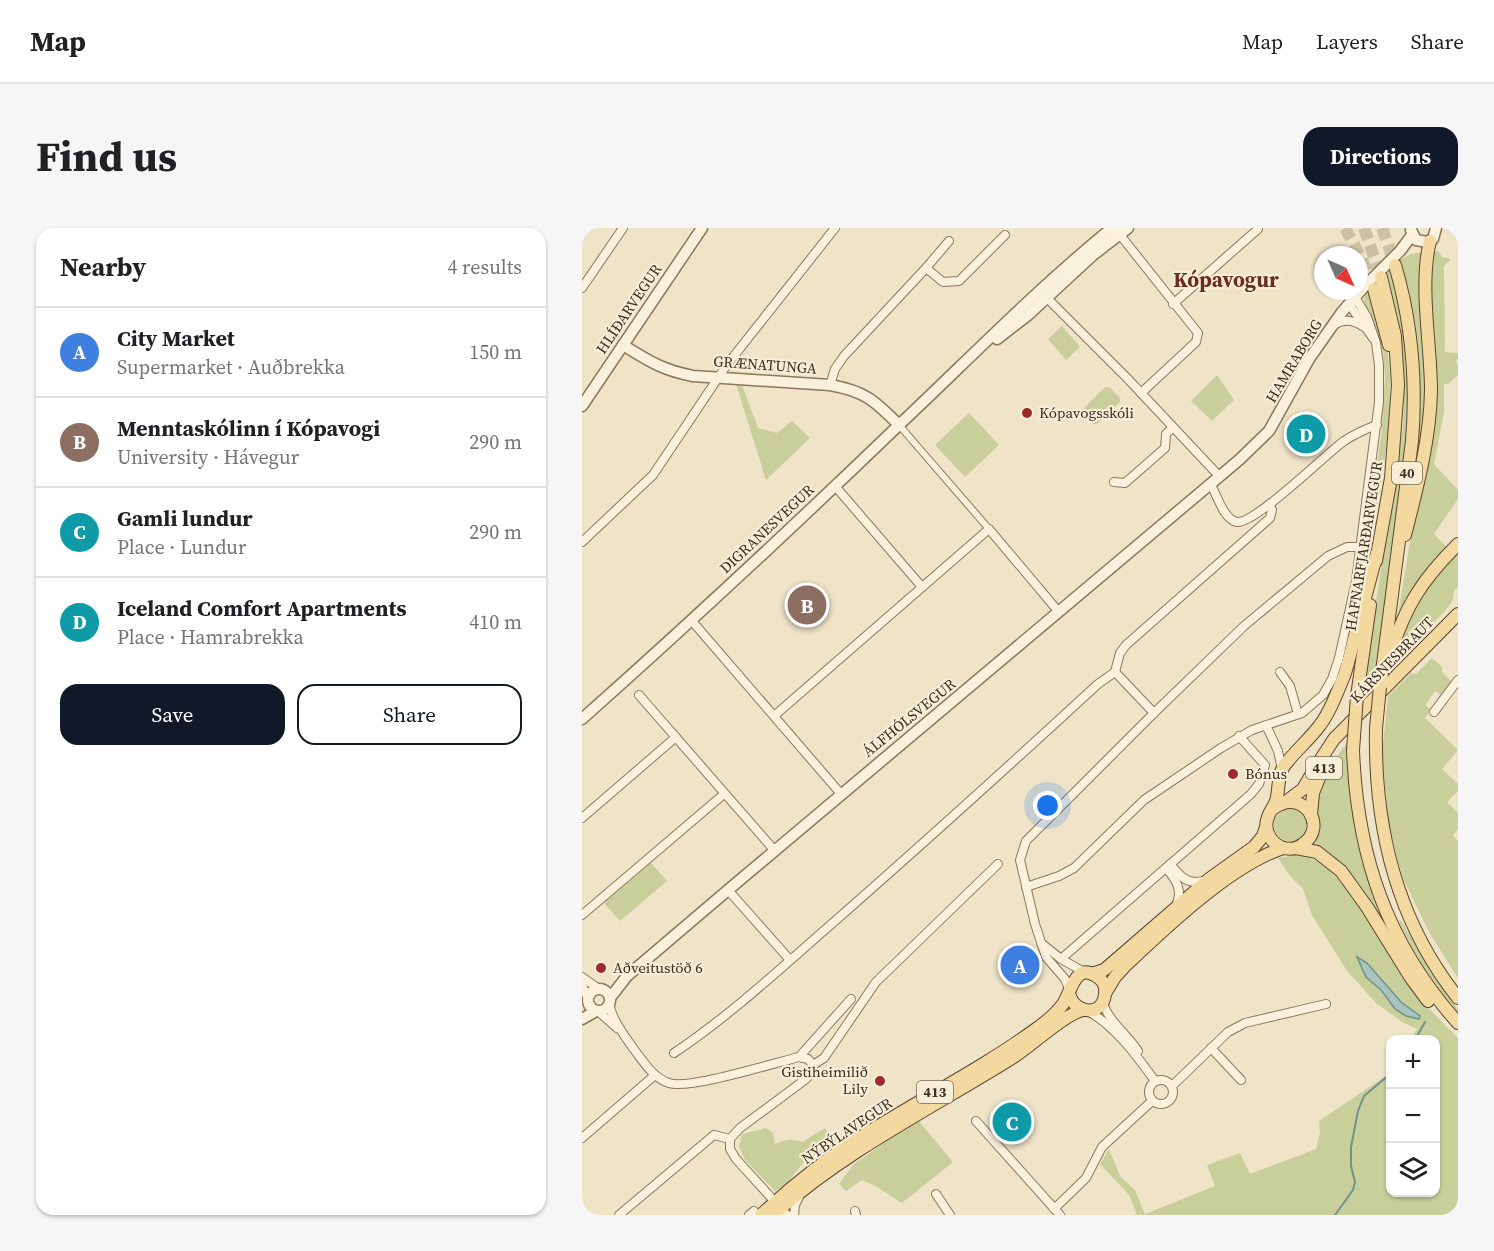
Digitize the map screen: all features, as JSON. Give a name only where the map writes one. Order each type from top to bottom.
[{"type":"main road","points":[[1392,592],[1419,476],[1431,409],[1426,264],[1418,236]]},
{"type":"main road","name":"HAFNARFJARÐARVEGUR","points":[[1395,265],[1411,335],[1414,390],[1412,441],[1376,728],[1376,780],[1384,842],[1401,899],[1433,963],[1458,998]]},
{"type":"main road","name":"HAFNARFJARÐARVEGUR","points":[[1381,278],[1392,319],[1397,353],[1398,403],[1394,454],[1377,553],[1357,696],[1353,750],[1359,819],[1374,879],[1393,926],[1429,988],[1458,1023]]},
{"type":"main road","points":[[1374,289],[1391,353],[1394,454]]},
{"type":"main road","points":[[1382,678],[1397,632],[1416,593],[1458,544]]},
{"type":"main road","points":[[1274,808],[1282,769],[1321,724],[1345,673],[1377,553]]},
{"type":"main road","name":"KÁRSNESBRAUT","points":[[1348,727],[1458,614]]},
{"type":"main road","name":"413","points":[[1069,991],[1075,978],[1104,970],[1176,906],[1254,847],[1263,836],[1268,816],[1274,808],[1303,789],[1324,752],[1348,727]]},
{"type":"main road","name":"413","points":[[1086,1010],[1099,1006],[1125,966],[1213,890],[1259,858],[1304,844],[1312,833],[1312,800],[1316,785],[1348,727]]},
{"type":"main road","points":[[1287,801],[1303,805],[1311,815]]},
{"type":"main road","points":[[1266,826],[1270,838],[1289,848],[1317,852],[1341,871],[1359,895],[1411,978],[1458,1032]]},
{"type":"main road","points":[[1090,974],[1102,981],[1104,997]]},
{"type":"main road","points":[[1069,991],[1073,1004],[1086,1010]]},
{"type":"main road","name":"NÝBÝLAVEGUR","points":[[779,1210],[795,1185],[860,1137],[1032,1032],[1056,1012],[1064,1003],[1069,991]]},
{"type":"main road","name":"NÝBÝLAVEGUR","points":[[754,1214],[779,1210],[852,1155],[1017,1054],[1069,1016],[1086,1010]]},
{"type":"street","points":[[582,288],[623,228]]},
{"type":"street","name":"HLÍÐARVEGUR","points":[[582,406],[702,228]]},
{"type":"street","points":[[582,542],[653,475],[718,377],[835,228]]},
{"type":"street","name":"HAMRABORG","points":[[1216,481],[1269,430],[1309,359],[1352,301],[1400,251],[1418,236],[1435,236],[1436,228]]},
{"type":"street","points":[[1173,304],[1258,229]]},
{"type":"street","points":[[1119,230],[1173,304],[1198,331],[1198,339],[1141,393]]},
{"type":"street","name":"DIGRANESVEGUR","points":[[582,718],[692,621],[970,358],[1008,331],[1044,295],[1093,255],[1119,230]]},
{"type":"street","points":[[926,268],[943,282],[959,281],[1005,235]]},
{"type":"street","points":[[830,385],[835,369],[844,356],[949,241]]},
{"type":"street","points":[[1044,295],[1173,427],[1216,481],[1227,514],[1233,520],[1245,521],[1269,504],[1343,442],[1361,430],[1377,425]]},
{"type":"street","points":[[1352,301],[1367,330],[1376,341]]},
{"type":"street","points":[[1026,887],[1059,876],[1074,868],[1144,800],[1239,736],[1298,714],[1314,705],[1332,679],[1347,627],[1356,581],[1377,425],[1379,383],[1376,341],[1367,317],[1352,301]]},
{"type":"street","points":[[1330,328],[1337,322],[1346,320],[1355,322],[1367,330]]},
{"type":"street","name":"GRÆNATUNGA","points":[[623,345],[664,370],[693,376],[830,385],[859,391],[869,397],[899,425]]},
{"type":"street","points":[[899,425],[1058,611]]},
{"type":"street","points":[[1114,482],[1125,483],[1165,448],[1166,434],[1173,427]]},
{"type":"street","name":"ÁLFHÓLSVEGUR","points":[[609,1001],[627,976],[1058,611],[1216,481]]},
{"type":"street","points":[[835,486],[922,587]]},
{"type":"street","points":[[674,1053],[698,1037],[790,960],[1114,672],[1120,653],[1126,645],[1270,518],[1272,510],[1269,504]]},
{"type":"street","points":[[774,716],[988,529]]},
{"type":"street","points":[[1069,991],[1065,979],[1046,957],[1040,942],[1020,860],[1026,841],[1244,626],[1328,556],[1347,547],[1360,547]]},
{"type":"street","points":[[692,621],[841,794]]},
{"type":"street","points":[[1114,672],[1154,713]]},
{"type":"street","points":[[1280,672],[1290,686],[1298,714]]},
{"type":"street","points":[[1434,712],[1458,680]]},
{"type":"street","points":[[639,695],[775,850]]},
{"type":"street","points":[[1266,725],[1282,769]]},
{"type":"street","points":[[1061,959],[1251,794],[1259,784],[1264,765],[1239,736]]},
{"type":"street","points":[[582,818],[676,737]]},
{"type":"street","points":[[1276,748],[1284,752],[1297,749]]},
{"type":"street","points":[[582,915],[724,794]]},
{"type":"street","points":[[779,1210],[736,1159],[730,1149],[730,1138],[810,1075],[813,1065],[824,1058],[876,982],[998,864]]},
{"type":"street","points":[[1168,866],[1191,882],[1208,880]]},
{"type":"street","points":[[1168,866],[1179,889],[1176,906]]},
{"type":"street","points":[[728,890],[790,960]]},
{"type":"street","points":[[1040,942],[1061,959],[1090,974]]},
{"type":"street","name":"ÁLFHÓLSVEGUR","points":[[600,989],[627,976]]},
{"type":"street","points":[[582,977],[607,993],[622,1033]]},
{"type":"street","points":[[582,985],[586,1005],[597,1011],[622,1033],[655,1075],[667,1083],[682,1085],[799,1057],[808,1059],[813,1065]]},
{"type":"street","points":[[586,1005],[593,991],[600,989]]},
{"type":"street","points":[[1104,997],[1109,1016],[1132,1042],[1139,1059]]},
{"type":"street","points":[[799,1057],[851,999]]},
{"type":"street","points":[[582,1019],[597,1011],[605,1010],[609,1001]]},
{"type":"street","points":[[1172,1086],[1228,1032],[1245,1023],[1326,1004]]},
{"type":"street","points":[[1086,1010],[1107,1026],[1139,1059],[1155,1081]]},
{"type":"street","points":[[1211,1048],[1240,1080]]},
{"type":"street","points":[[582,1138],[655,1075]]},
{"type":"street","points":[[1162,1079],[1172,1086],[1173,1094],[1169,1101],[1159,1104],[1152,1101],[1148,1090],[1155,1081],[1162,1079]]},
{"type":"street","points":[[976,1121],[1057,1212],[1086,1178],[1102,1147],[1152,1101]]},
{"type":"street","points":[[619,1215],[714,1135],[730,1138]]},
{"type":"street","points":[[794,1215],[795,1205],[803,1190]]},
{"type":"street","points":[[936,1194],[950,1215]]},
{"type":"green space","points":[[1432,251],[1438,251],[1442,257],[1451,259],[1444,266],[1445,352],[1458,353],[1456,361],[1458,375],[1448,384],[1444,384],[1444,412],[1434,464],[1458,490],[1458,499],[1434,534],[1448,549],[1397,620],[1427,458]]},
{"type":"green space","points":[[1424,252],[1427,370],[1423,433],[1413,473],[1419,420],[1419,354],[1410,297],[1400,260],[1411,254]]},
{"type":"green space","points":[[1390,269],[1400,303],[1409,367],[1407,444],[1373,684],[1362,694],[1403,425],[1401,348],[1386,273]]},
{"type":"green space","points":[[1370,289],[1386,345],[1390,389],[1384,467],[1367,570],[1363,569],[1381,436],[1385,377],[1383,352],[1377,331],[1364,303],[1364,300],[1368,300]]},
{"type":"green space","points":[[1062,326],[1080,347],[1066,360],[1048,339]]},
{"type":"green space","points":[[1217,375],[1234,400],[1212,421],[1191,401]]},
{"type":"green space","points":[[735,381],[741,382],[758,428],[777,433],[792,421],[810,438],[766,480]]},
{"type":"green space","points":[[1105,387],[1109,387],[1120,398],[1120,402],[1097,424],[1093,424],[1083,413],[1083,409]]},
{"type":"green space","points":[[969,413],[999,445],[965,477],[935,445]]},
{"type":"green space","points":[[1458,550],[1458,587],[1454,591],[1453,600],[1446,610],[1393,662],[1405,619],[1415,600]]},
{"type":"green space","points":[[1432,658],[1442,667],[1442,672],[1452,682],[1441,695],[1435,691],[1425,705],[1431,710],[1425,718],[1458,750],[1442,769],[1458,784],[1458,791],[1447,802],[1458,813],[1458,829],[1453,835],[1458,841],[1458,978],[1430,934],[1402,876],[1389,825],[1382,754],[1388,696],[1411,673],[1416,674]]},
{"type":"green space","points":[[1349,740],[1355,825],[1362,863],[1383,926],[1344,868],[1324,850],[1312,845],[1318,829],[1318,804],[1322,786]]},
{"type":"green space","points":[[1290,809],[1301,814],[1306,825],[1301,836],[1290,841],[1279,836],[1274,825],[1279,814]]},
{"type":"green space","points":[[1295,855],[1309,858],[1318,862],[1336,877],[1364,910],[1423,1001],[1458,1038],[1458,1215],[1137,1215],[1129,1195],[1100,1164],[1109,1149],[1120,1176],[1135,1190],[1145,1214],[1215,1186],[1207,1165],[1240,1153],[1250,1174],[1316,1149],[1320,1133],[1319,1121],[1386,1076],[1386,1197],[1440,1197],[1440,1035],[1413,1035],[1417,1029],[1404,1023],[1377,1004],[1347,971],[1312,915],[1303,889],[1290,876],[1278,858]]},
{"type":"green space","points":[[651,863],[667,881],[620,921],[604,903]]},
{"type":"green space","points":[[1400,919],[1435,978],[1458,1009],[1458,1015],[1419,959],[1405,935],[1399,922]]},
{"type":"green space","points":[[917,1119],[953,1162],[902,1203],[862,1180],[846,1191],[839,1184],[853,1165]]},
{"type":"green space","points":[[766,1128],[773,1133],[775,1144],[788,1140],[802,1142],[825,1128],[838,1142],[803,1163],[788,1182],[775,1191],[745,1160],[739,1146],[742,1134]]},
{"type":"water","points":[[1357,957],[1367,963],[1401,1002],[1420,1016],[1419,1019],[1406,1016],[1395,1009],[1382,991],[1366,977]]},
{"type":"waterway","points":[[1418,1035],[1425,1022]]},
{"type":"waterway","points":[[1335,1215],[1353,1190],[1355,1182],[1351,1166],[1351,1147],[1358,1111],[1364,1096],[1386,1077]]},
{"type":"tunnel","points":[[1345,228],[1362,259],[1374,289]]},
{"type":"tunnel","points":[[1364,228],[1381,277]]},
{"type":"tunnel","points":[[1382,228],[1395,265]]},
{"type":"place","name":"Kópavogsskóli","points":[[1027,413]]},
{"type":"place","name":"Iceland Comfort Apartments","points":[[1306,434]]},
{"type":"place","name":"Menntaskólinn í Kópavogi","points":[[807,605]]},
{"type":"place","name":"Bónus","points":[[1233,774]]},
{"type":"place","name":"City Market","points":[[1020,965]]},
{"type":"place","name":"Aðveitustöð 6","points":[[601,968]]},
{"type":"place","name":"Gistiheimilið Lily","points":[[880,1081]]},
{"type":"place","name":"Gamli lundur","points":[[1012,1122]]},
{"type":"district","name":"Kópavogur","points":[[1226,280]]}]
